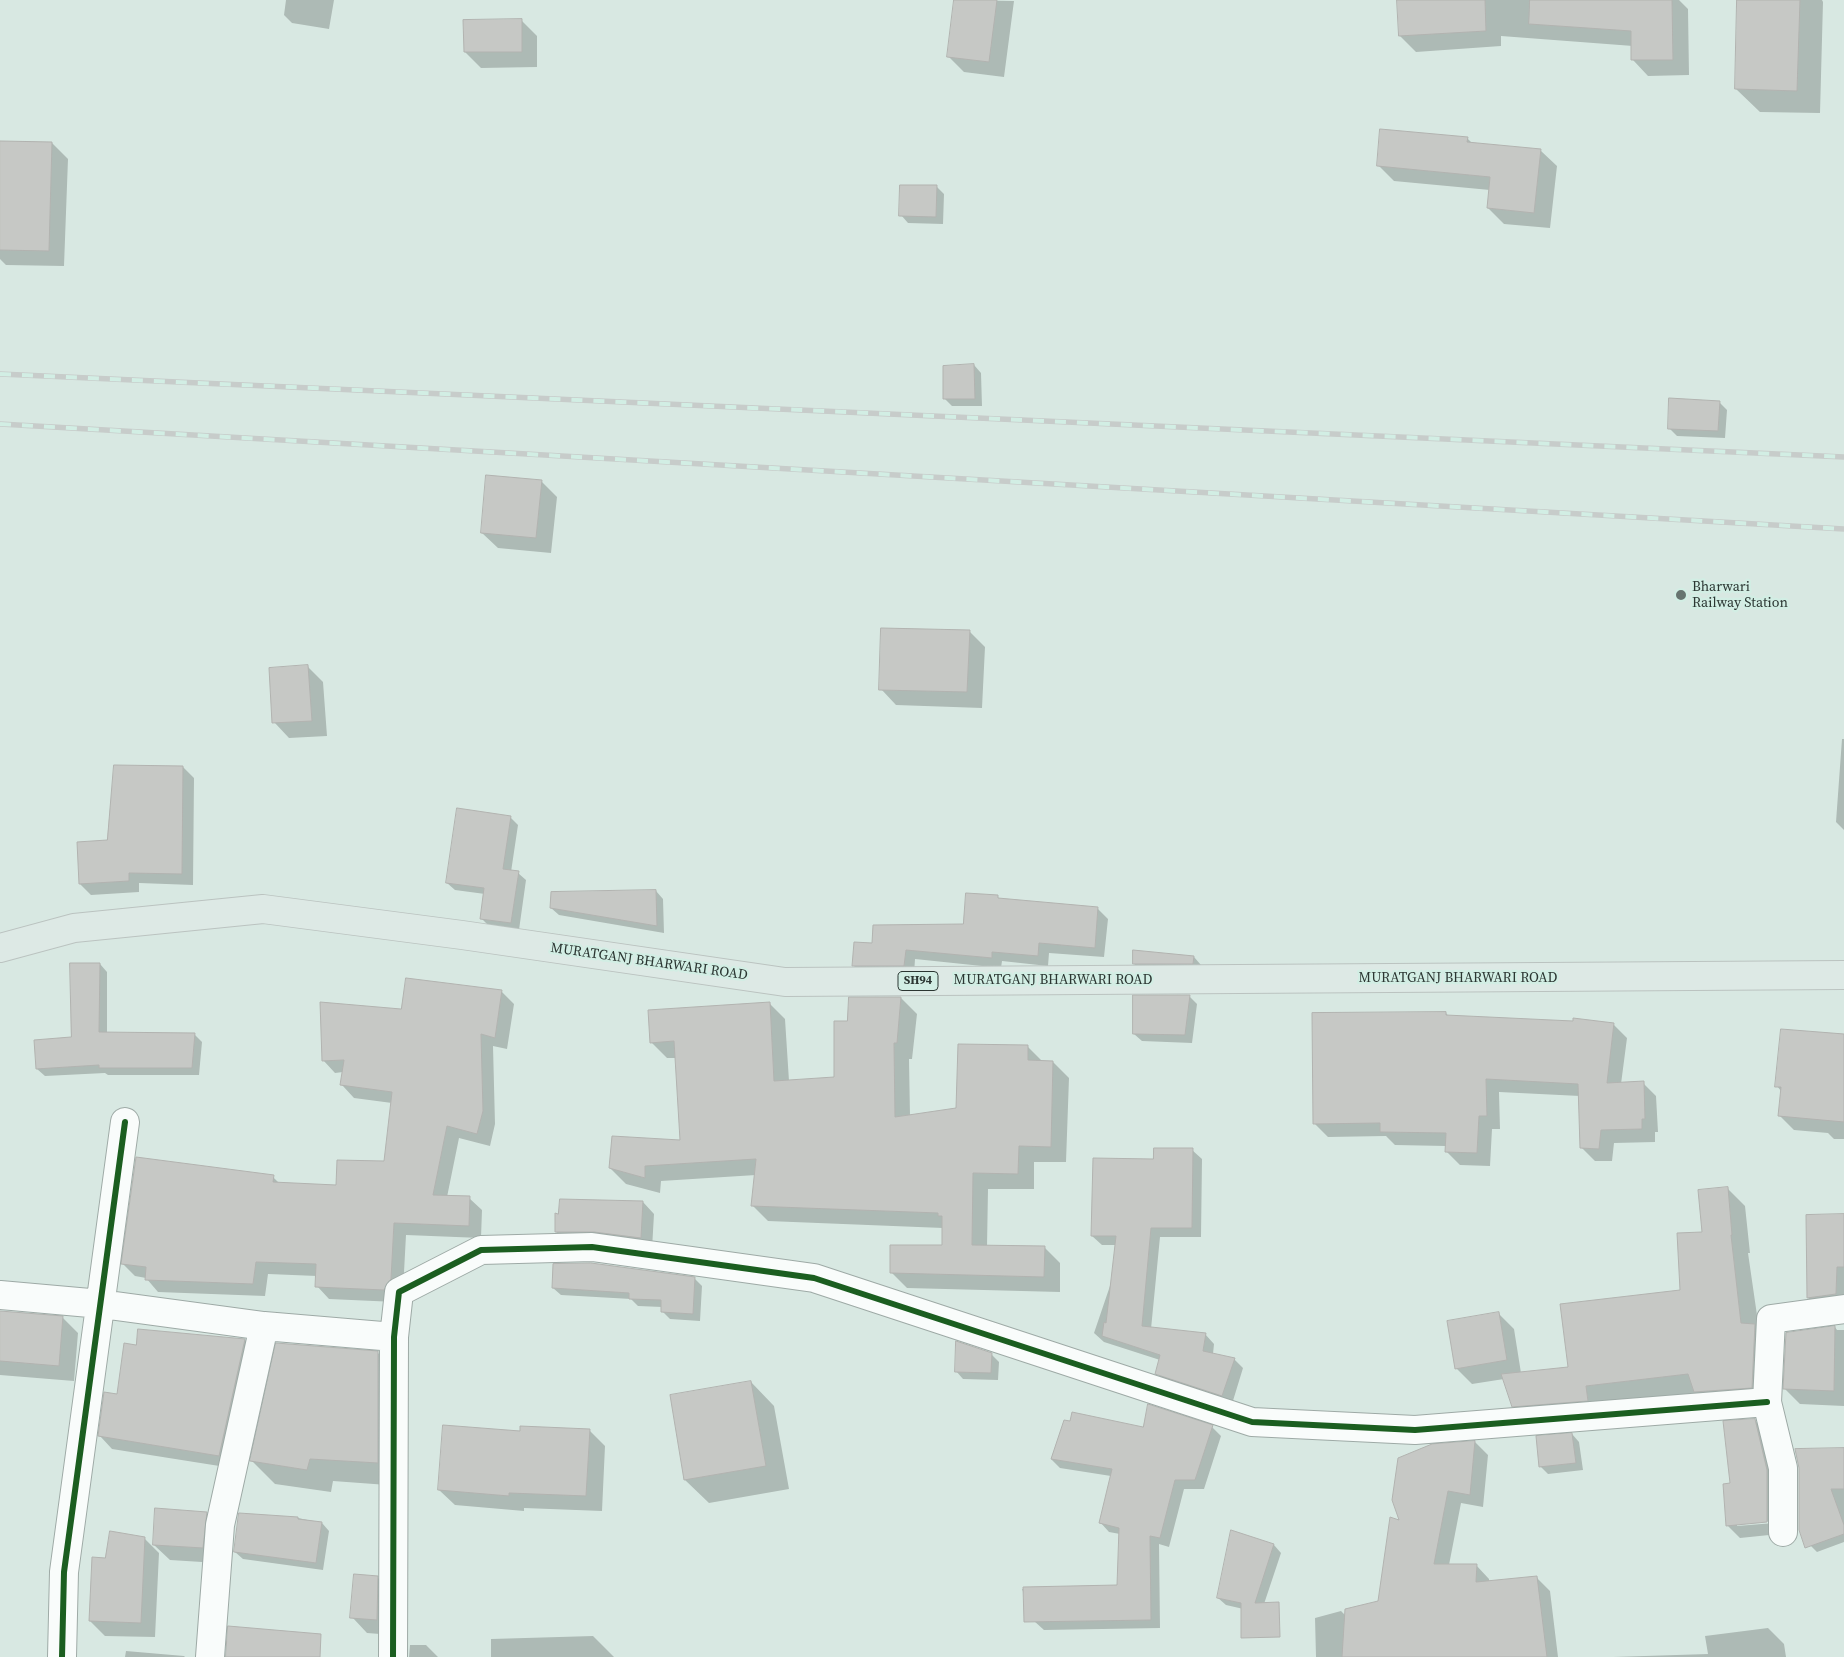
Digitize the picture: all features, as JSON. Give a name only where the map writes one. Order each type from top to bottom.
[{"type":"main road","name":"MURATGANJ BHARWARI ROAD","points":[[0,948],[74,928],[264,909],[462,935],[785,982],[1844,975]]},
{"type":"street","points":[[62,1657],[64,1572],[125,1122]]},
{"type":"street","points":[[393,1657],[394,1337],[399,1292],[481,1250],[592,1247],[814,1278],[1252,1422],[1416,1430],[1767,1402]]},
{"type":"street","points":[[0,1295],[101,1304],[264,1326],[394,1337]]},
{"type":"street","points":[[1783,1532],[1783,1468],[1767,1402],[1771,1319],[1844,1309]]},
{"type":"street","points":[[210,1657],[220,1524],[264,1326]]},
{"type":"building","points":[[954,0],[997,0],[989,62],[947,57]]},
{"type":"building","points":[[1397,0],[1485,0],[1486,31],[1399,36]]},
{"type":"building","points":[[1530,0],[1672,0],[1673,60],[1631,60],[1631,31],[1529,24]]},
{"type":"building","points":[[1737,0],[1800,0],[1797,91],[1735,89]]},
{"type":"building","points":[[522,19],[522,52],[464,52],[463,20]]},
{"type":"building","points":[[1380,129],[1468,137],[1467,142],[1541,149],[1534,213],[1487,208],[1490,177],[1377,166]]},
{"type":"building","points":[[0,141],[52,142],[49,251],[0,250]]},
{"type":"building","points":[[900,185],[937,185],[936,217],[899,216]]},
{"type":"building","points":[[974,364],[975,399],[943,399],[943,366]]},
{"type":"building","points":[[1669,398],[1720,401],[1718,431],[1668,429]]},
{"type":"building","points":[[486,475],[542,480],[536,538],[481,533]]},
{"type":"building","points":[[881,628],[970,630],[967,692],[879,690]]},
{"type":"building","points":[[308,665],[312,721],[272,723],[269,668]]},
{"type":"building","points":[[114,765],[183,766],[182,874],[129,873],[129,881],[79,884],[77,842],[107,840]]},
{"type":"building","points":[[457,808],[511,816],[503,869],[519,871],[511,923],[480,919],[484,888],[446,883]]},
{"type":"building","points":[[656,890],[657,926],[550,908],[551,892]]},
{"type":"building","points":[[966,893],[998,895],[998,898],[1098,907],[1095,948],[1039,943],[1038,956],[992,952],[992,958],[906,950],[904,966],[852,966],[854,942],[872,943],[873,925],[963,924]]},
{"type":"building","points":[[1133,950],[1194,956],[1193,964],[1133,964]]},
{"type":"building","points":[[70,963],[100,963],[99,1032],[195,1033],[192,1068],[99,1068],[99,1065],[36,1069],[34,1040],[71,1037]]},
{"type":"building","points":[[406,978],[502,990],[495,1038],[481,1034],[483,1111],[477,1134],[447,1126],[433,1195],[470,1196],[469,1226],[394,1223],[391,1279],[384,1290],[315,1287],[316,1264],[256,1262],[253,1284],[145,1280],[146,1267],[121,1264],[136,1157],[274,1175],[273,1182],[336,1185],[337,1160],[384,1161],[392,1092],[340,1085],[344,1060],[322,1061],[320,1002],[401,1009]]},
{"type":"building","points":[[1133,995],[1190,995],[1185,1035],[1133,1034]]},
{"type":"building","points":[[849,997],[901,997],[897,1043],[894,1043],[895,1117],[956,1108],[958,1044],[1028,1045],[1028,1060],[1053,1061],[1051,1147],[1019,1146],[1018,1174],[973,1173],[972,1245],[1045,1246],[1044,1277],[890,1273],[890,1245],[942,1245],[942,1216],[938,1216],[938,1213],[751,1206],[756,1159],[645,1166],[645,1178],[609,1168],[612,1136],[680,1140],[674,1041],[650,1043],[648,1010],[770,1002],[774,1081],[834,1077],[834,1021],[847,1021]]},
{"type":"building","points":[[1446,1012],[1446,1015],[1573,1021],[1573,1018],[1614,1023],[1607,1083],[1644,1081],[1645,1119],[1642,1119],[1642,1129],[1601,1130],[1599,1149],[1580,1148],[1578,1084],[1486,1079],[1487,1116],[1479,1116],[1477,1153],[1445,1152],[1446,1133],[1380,1132],[1380,1123],[1313,1124],[1312,1013]]},
{"type":"building","points":[[1781,1029],[1844,1034],[1844,1122],[1778,1116],[1781,1087],[1775,1087]]},
{"type":"building","points":[[1154,1148],[1193,1148],[1192,1228],[1151,1228],[1142,1326],[1206,1333],[1203,1351],[1235,1358],[1222,1396],[1155,1374],[1160,1355],[1102,1336],[1104,1322],[1106,1323],[1116,1236],[1091,1236],[1093,1158],[1153,1159]]},
{"type":"building","points":[[1728,1187],[1731,1235],[1741,1323],[1755,1324],[1752,1388],[1694,1392],[1688,1374],[1586,1386],[1588,1401],[1512,1407],[1501,1374],[1568,1367],[1560,1304],[1680,1290],[1677,1233],[1702,1232],[1698,1190]]},
{"type":"building","points":[[560,1199],[643,1201],[641,1238],[594,1232],[555,1232],[555,1213],[558,1214]]},
{"type":"building","points":[[1844,1214],[1844,1267],[1837,1267],[1836,1294],[1807,1298],[1806,1215]]},
{"type":"building","points":[[591,1263],[695,1277],[693,1314],[661,1312],[661,1300],[629,1299],[629,1293],[552,1288],[553,1264]]},
{"type":"building","points":[[0,1311],[63,1316],[59,1366],[0,1361]]},
{"type":"building","points":[[1499,1312],[1507,1360],[1455,1369],[1447,1321]]},
{"type":"building","points":[[1835,1326],[1834,1391],[1783,1389],[1786,1333]]},
{"type":"building","points":[[138,1329],[245,1339],[219,1456],[98,1436],[104,1392],[117,1394],[124,1343],[136,1345]]},
{"type":"building","points":[[956,1341],[992,1353],[991,1373],[955,1372]]},
{"type":"building","points":[[276,1343],[378,1351],[378,1463],[310,1459],[307,1470],[250,1461]]},
{"type":"building","points":[[751,1381],[766,1466],[684,1480],[670,1395]]},
{"type":"building","points":[[1148,1404],[1213,1425],[1195,1480],[1175,1480],[1160,1538],[1150,1536],[1151,1620],[1024,1622],[1023,1587],[1117,1585],[1119,1528],[1099,1523],[1112,1469],[1051,1459],[1064,1420],[1070,1421],[1072,1412],[1143,1427]]},
{"type":"building","points":[[1755,1419],[1767,1470],[1767,1522],[1726,1526],[1723,1484],[1730,1483],[1723,1421]]},
{"type":"building","points":[[443,1425],[520,1431],[520,1426],[590,1429],[586,1496],[509,1493],[509,1496],[438,1490]]},
{"type":"building","points":[[1572,1433],[1576,1463],[1539,1467],[1536,1436]]},
{"type":"building","points":[[1475,1441],[1470,1495],[1448,1491],[1434,1564],[1477,1564],[1476,1582],[1537,1576],[1547,1657],[1342,1657],[1345,1609],[1378,1601],[1390,1517],[1399,1520],[1392,1500],[1398,1458],[1432,1444]]},
{"type":"building","points":[[1844,1448],[1844,1489],[1831,1489],[1844,1525],[1844,1534],[1805,1548],[1799,1530],[1799,1468],[1795,1449]]},
{"type":"building","points":[[155,1508],[207,1512],[203,1548],[153,1545]]},
{"type":"building","points":[[239,1513],[298,1517],[298,1519],[322,1522],[316,1563],[234,1552]]},
{"type":"building","points":[[1231,1530],[1274,1544],[1255,1603],[1279,1602],[1280,1637],[1241,1638],[1241,1603],[1217,1598]]},
{"type":"building","points":[[110,1531],[145,1537],[141,1623],[89,1621],[92,1557],[105,1558]]},
{"type":"building","points":[[354,1574],[378,1576],[377,1620],[350,1618]]},
{"type":"building","points":[[228,1626],[321,1634],[320,1657],[226,1657]]},
{"type":"railway","points":[[0,374],[1844,457]]},
{"type":"railway","points":[[0,424],[1844,529]]},
{"type":"cycle path","points":[[62,1657],[64,1572],[125,1122]]},
{"type":"cycle path","points":[[393,1657],[394,1337],[399,1292],[481,1250],[592,1247],[814,1278],[1252,1422],[1415,1430],[1767,1402]]},
{"type":"place","name":"Bharwari Railway Station","points":[[1681,595]]}]
